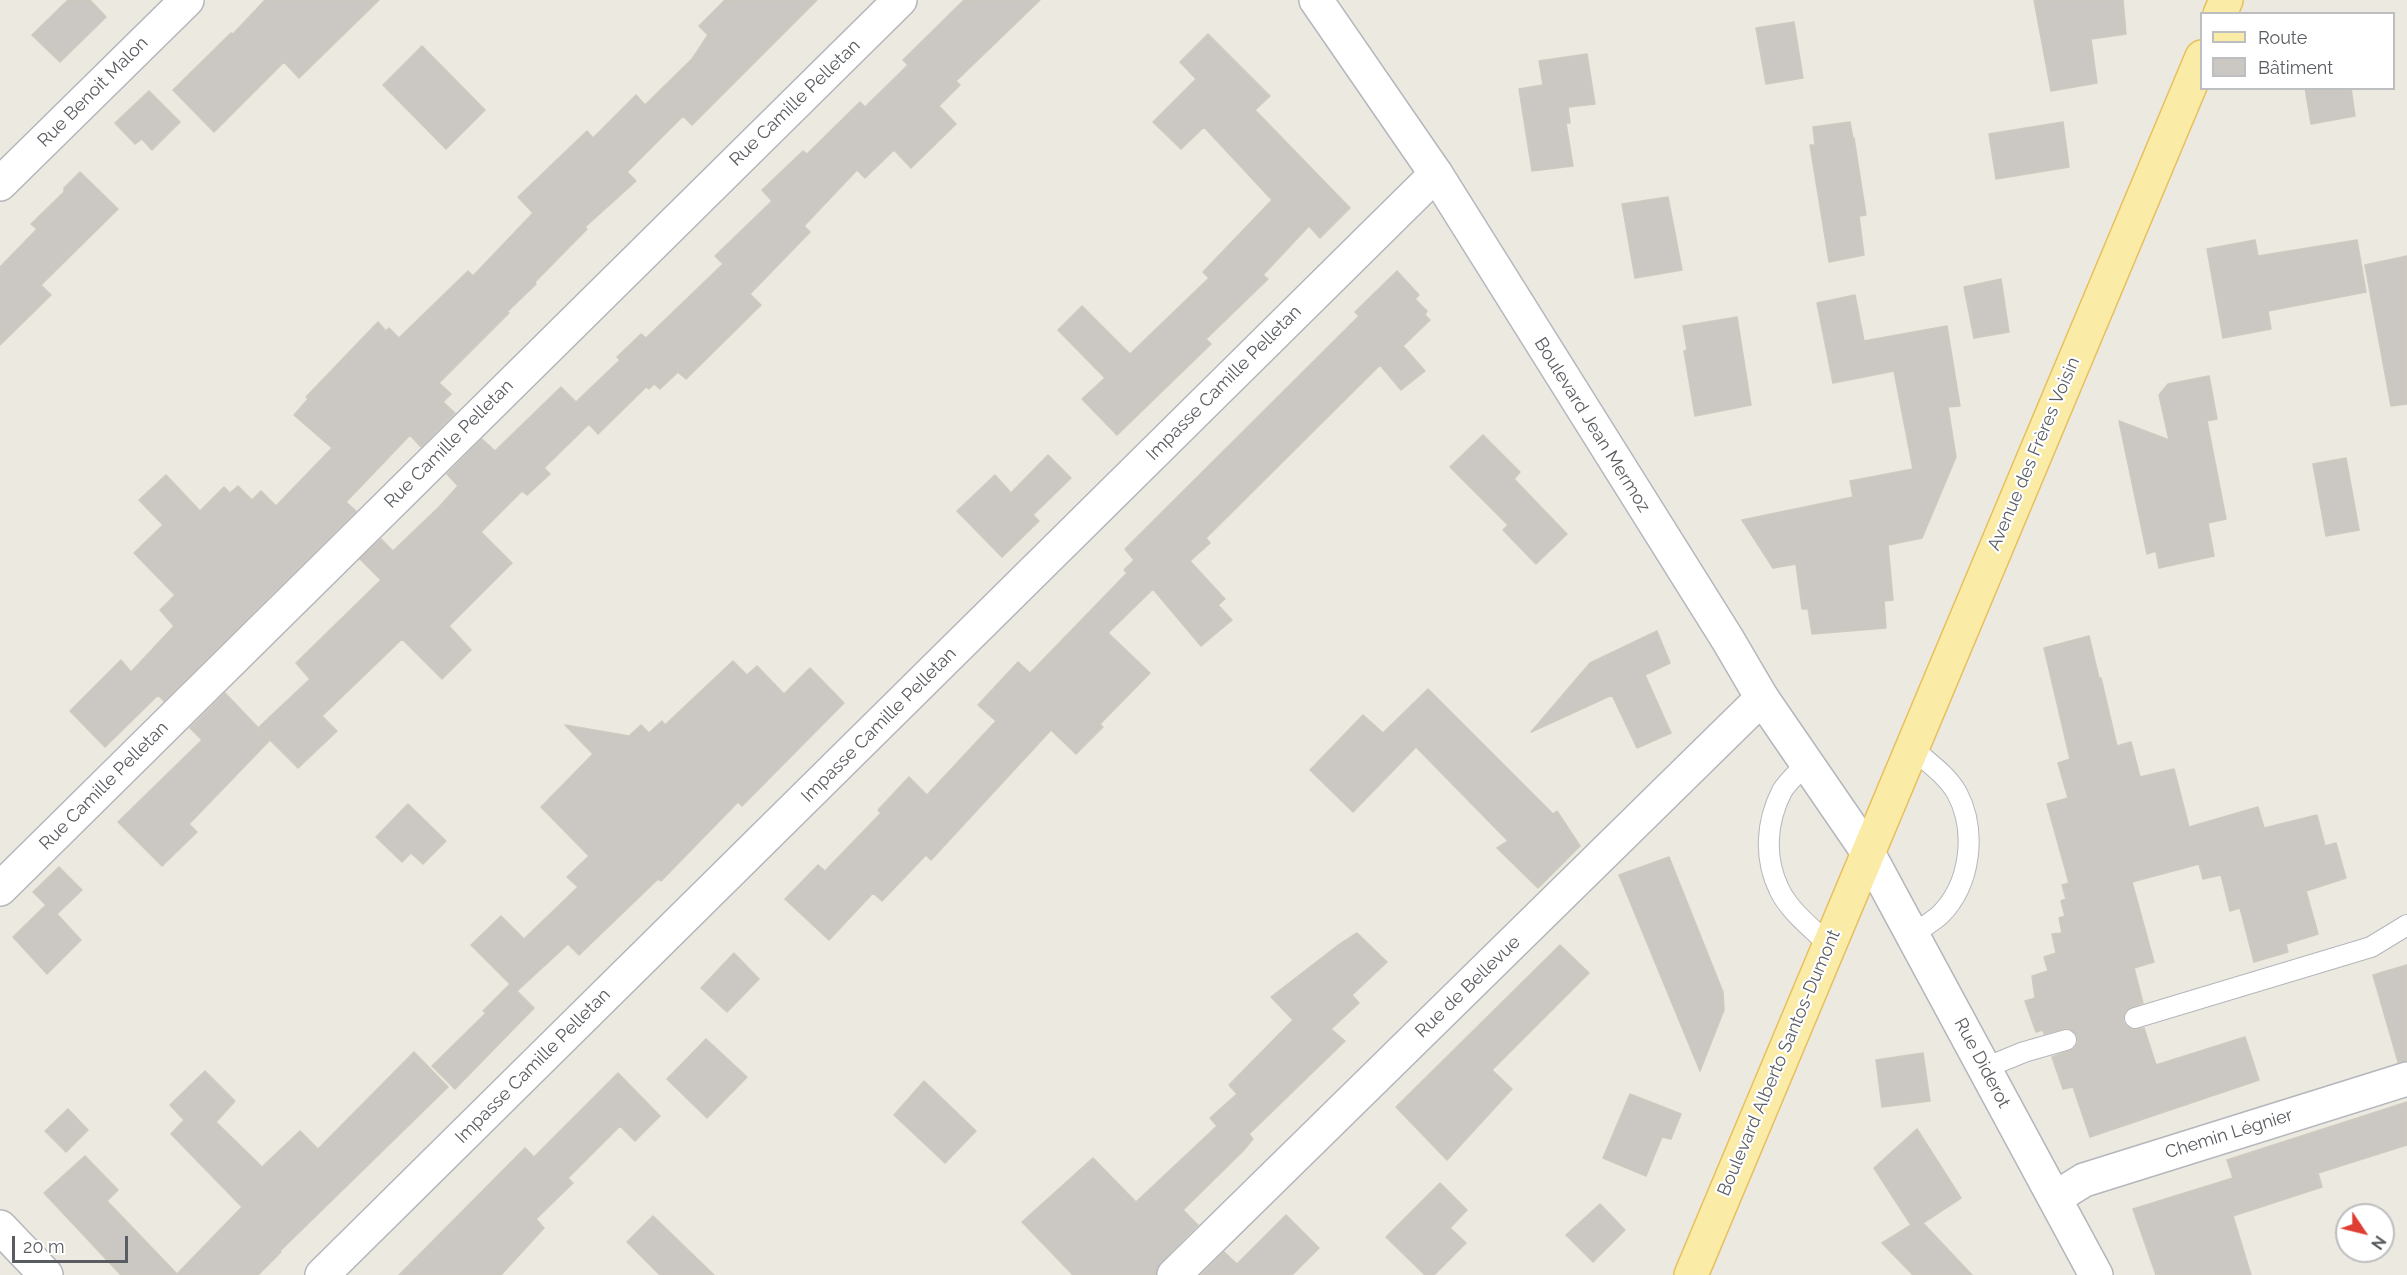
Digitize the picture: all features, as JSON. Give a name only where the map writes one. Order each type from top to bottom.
[{"type":"main road","name":"Avenue des Frères Voisin","points":[[1867,851],[2200,62]]},
{"type":"main road","name":"Boulevard Alberto Santos-Dumont","points":[[1691,1275],[1867,851]]},
{"type":"street","name":"Rue Benoit Malon","points":[[0,184],[187,0]]},
{"type":"street","name":"Rue Camille Pelletan","points":[[0,889],[900,0]]},
{"type":"street","name":"Boulevard Jean Mermoz","points":[[1316,0],[1436,174],[1762,698],[1867,851]]},
{"type":"street","name":"Impasse Camille Pelletan","points":[[322,1275],[1436,174]]},
{"type":"street","name":"Rue de Bellevue","points":[[1174,1275],[1762,698]]},
{"type":"street","name":"Rue Diderot","points":[[1867,851],[2096,1275]]},
{"type":"street","name":"Chemin Légnier","points":[[2055,1198],[2084,1180],[2407,1078]]},
{"type":"street","points":[[0,1227],[46,1275]]},
{"type":"lane","points":[[1911,747],[1945,777],[1957,794],[1968,824],[1969,857],[1959,888],[1940,915],[1913,934]]},
{"type":"lane","points":[[1807,764],[1783,789],[1770,822],[1769,857],[1780,890],[1799,916],[1828,944]]},
{"type":"lane","points":[[2136,1018],[2371,947],[2407,925]]},
{"type":"lane","points":[[1985,1068],[2024,1052],[2066,1040]]},
{"type":"building","points":[[68,0],[90,0],[106,17],[60,62],[32,35]]},
{"type":"building","points":[[265,0],[379,0],[299,78],[284,62],[214,132],[173,90],[231,33],[233,34]]},
{"type":"building","points":[[725,0],[817,0],[692,125],[683,116],[627,172],[636,181],[585,227],[587,229],[507,312],[509,313],[439,383],[451,394],[443,402],[455,413],[421,447],[410,435],[346,502],[356,511],[164,701],[158,695],[105,747],[70,711],[121,660],[131,672],[174,626],[160,610],[175,595],[134,553],[163,525],[139,500],[166,475],[200,511],[224,487],[230,493],[238,486],[252,500],[261,491],[276,506],[332,448],[294,415],[308,399],[306,397],[378,322],[386,331],[389,328],[399,338],[468,271],[473,276],[533,213],[518,197],[587,131],[593,138],[636,95],[645,105],[692,59],[708,35],[699,26]]},
{"type":"building","points":[[964,0],[1040,0],[956,81],[960,85],[939,106],[956,124],[911,168],[894,150],[865,178],[857,170],[804,226],[810,232],[750,294],[761,305],[686,379],[678,372],[660,389],[654,384],[649,389],[646,387],[598,434],[589,424],[544,468],[550,474],[527,495],[522,491],[481,532],[512,563],[449,626],[471,650],[442,679],[402,639],[322,716],[337,731],[298,768],[258,728],[310,679],[296,663],[381,580],[360,559],[381,539],[393,551],[439,507],[458,486],[447,474],[482,439],[495,451],[561,387],[576,402],[620,360],[617,357],[641,334],[646,338],[723,264],[715,256],[772,201],[762,190],[803,151],[807,154],[860,102],[865,107],[908,65],[903,60]]},
{"type":"building","points":[[2034,0],[2123,0],[2126,34],[2091,39],[2097,83],[2051,91]]},
{"type":"building","points":[[1794,22],[1803,78],[1766,84],[1756,28]]},
{"type":"building","points":[[1208,34],[1270,96],[1255,110],[1350,208],[1320,238],[1309,226],[1263,275],[1268,279],[1206,339],[1211,344],[1117,435],[1082,399],[1105,378],[1058,330],[1082,306],[1130,354],[1209,278],[1203,272],[1272,200],[1204,127],[1181,149],[1153,122],[1196,79],[1180,62]]},
{"type":"building","points":[[422,46],[485,110],[446,149],[383,85]]},
{"type":"building","points":[[1587,54],[1595,104],[1568,107],[1570,123],[1566,123],[1573,166],[1532,171],[1519,89],[1543,85],[1539,61]]},
{"type":"building","points":[[2305,90],[2351,90],[2355,116],[2311,124]]},
{"type":"building","points":[[149,91],[180,122],[152,150],[142,139],[135,144],[115,123]]},
{"type":"building","points":[[1850,122],[1866,215],[1859,216],[1864,255],[1829,262],[1810,145],[1815,145],[1813,127]]},
{"type":"building","points":[[2063,122],[2069,167],[1996,179],[1989,134]]},
{"type":"building","points":[[80,172],[118,209],[41,285],[51,295],[0,345],[0,267],[37,229],[31,224],[64,192],[64,188]]},
{"type":"building","points":[[1668,197],[1682,270],[1635,278],[1622,204]]},
{"type":"building","points":[[2255,240],[2258,256],[2357,240],[2366,292],[2268,311],[2271,329],[2223,338],[2207,249]]},
{"type":"building","points":[[2407,256],[2407,404],[2391,406],[2365,265]]},
{"type":"building","points":[[1397,271],[1419,295],[1415,299],[1427,311],[1425,315],[1430,320],[1403,346],[1425,371],[1401,390],[1380,365],[1206,538],[1210,543],[1190,561],[1225,599],[1218,605],[1232,620],[1201,646],[1153,589],[1108,633],[1150,673],[1100,724],[1103,727],[1076,754],[1051,730],[931,860],[926,855],[882,901],[873,893],[829,940],[785,899],[818,865],[825,871],[881,813],[878,810],[909,777],[927,795],[996,721],[978,705],[1018,662],[1030,673],[1127,573],[1124,570],[1134,560],[1125,549],[1359,316],[1355,312]]},
{"type":"building","points":[[2001,279],[2009,332],[1974,338],[1964,287]]},
{"type":"building","points":[[1855,295],[1864,341],[1947,326],[1960,406],[1948,407],[1956,457],[1922,538],[1888,545],[1893,600],[1884,601],[1886,628],[1812,634],[1808,609],[1802,609],[1796,564],[1773,568],[1742,520],[1853,497],[1850,481],[1913,469],[1894,371],[1833,383],[1817,303]]},
{"type":"building","points":[[1737,317],[1751,405],[1695,416],[1684,351],[1687,350],[1683,326]]},
{"type":"building","points":[[2209,376],[2217,419],[2207,421],[2226,519],[2208,523],[2214,556],[2159,568],[2156,551],[2147,554],[2119,421],[2169,440],[2159,395],[2168,384]]},
{"type":"building","points":[[1483,435],[1520,472],[1514,479],[1567,534],[1536,564],[1503,530],[1508,525],[1450,467]]},
{"type":"building","points":[[1048,455],[1071,478],[1033,515],[1039,521],[1002,557],[957,511],[995,475],[1011,493]]},
{"type":"building","points":[[2346,458],[2359,530],[2326,536],[2313,464]]},
{"type":"building","points":[[1657,631],[1670,663],[1645,675],[1671,733],[1637,748],[1612,695],[1531,732],[1590,663]]},
{"type":"building","points":[[2089,636],[2117,746],[2131,742],[2140,777],[2174,769],[2189,827],[2258,807],[2264,828],[2317,815],[2325,846],[2336,843],[2346,878],[2306,891],[2318,934],[2286,944],[2288,952],[2254,962],[2240,908],[2230,911],[2221,875],[2203,879],[2199,864],[2132,882],[2154,962],[2134,968],[2143,1003],[2126,1010],[2123,1021],[2126,1026],[2133,1030],[2144,1028],[2156,1065],[2245,1037],[2259,1080],[2090,1137],[2073,1087],[2063,1089],[2052,1057],[2074,1049],[2078,1042],[2077,1036],[2068,1028],[2044,1034],[2043,1030],[2036,1032],[2025,1001],[2035,998],[2032,976],[2048,971],[2044,957],[2056,953],[2052,934],[2062,933],[2059,918],[2065,916],[2061,901],[2066,899],[2062,885],[2069,883],[2047,804],[2068,798],[2058,763],[2070,759],[2044,648]]},
{"type":"building","points":[[733,661],[747,675],[757,666],[784,694],[810,668],[844,703],[742,806],[738,802],[661,881],[658,879],[579,955],[568,944],[517,991],[534,1008],[455,1089],[432,1066],[486,1013],[483,1011],[510,984],[471,945],[501,916],[524,939],[578,887],[567,877],[589,856],[541,807],[593,754],[565,725],[629,736],[641,725],[649,733],[662,721],[665,725]]},
{"type":"building","points":[[1428,689],[1553,814],[1557,811],[1580,846],[1538,888],[1497,848],[1508,841],[1416,747],[1353,812],[1310,770],[1363,715],[1383,733]]},
{"type":"building","points":[[225,693],[270,740],[189,824],[197,832],[162,866],[118,822],[202,740],[190,728]]},
{"type":"building","points":[[408,804],[446,841],[423,864],[411,853],[402,862],[376,837]]},
{"type":"building","points":[[1669,857],[1723,992],[1724,1010],[1700,1071],[1619,875]]},
{"type":"building","points":[[59,867],[82,890],[57,914],[81,940],[47,974],[13,937],[46,905],[33,892]]},
{"type":"building","points":[[1357,933],[1387,962],[1352,995],[1359,1003],[1331,1029],[1345,1041],[1249,1134],[1253,1139],[1243,1151],[1183,1210],[1198,1225],[1161,1262],[1156,1275],[1073,1275],[1022,1222],[1093,1158],[1136,1202],[1217,1126],[1210,1118],[1237,1094],[1229,1085],[1293,1020],[1271,997]]},
{"type":"building","points":[[1560,945],[1589,973],[1492,1070],[1512,1089],[1447,1160],[1396,1107]]},
{"type":"building","points":[[734,953],[759,979],[727,1012],[701,988]]},
{"type":"building","points":[[2407,965],[2407,1061],[2398,1062],[2373,975]]},
{"type":"building","points":[[706,1039],[747,1077],[707,1118],[667,1079]]},
{"type":"building","points":[[414,1052],[448,1087],[258,1275],[121,1275],[44,1193],[85,1156],[118,1190],[107,1201],[177,1274],[242,1207],[171,1134],[184,1120],[170,1105],[205,1071],[235,1101],[216,1122],[262,1167],[300,1131],[318,1149]]},
{"type":"building","points":[[1923,1053],[1930,1101],[1882,1107],[1876,1060]]},
{"type":"building","points":[[618,1073],[660,1116],[635,1141],[620,1126],[568,1178],[573,1183],[536,1219],[544,1228],[501,1275],[399,1275],[525,1148],[534,1157]]},
{"type":"building","points":[[924,1081],[976,1131],[945,1163],[894,1115]]},
{"type":"building","points":[[1630,1094],[1681,1114],[1671,1139],[1662,1137],[1646,1176],[1603,1158]]},
{"type":"building","points":[[2407,1102],[2407,1145],[2318,1173],[2322,1187],[2233,1216],[2251,1275],[2156,1275],[2133,1209],[2233,1178],[2227,1160]]},
{"type":"building","points":[[68,1109],[88,1130],[66,1152],[45,1131]]},
{"type":"building","points":[[1917,1129],[1961,1198],[1923,1223],[1972,1275],[1913,1275],[1882,1243],[1911,1225],[1874,1168]]},
{"type":"building","points":[[1440,1183],[1467,1210],[1450,1228],[1466,1243],[1434,1275],[1425,1275],[1386,1237]]},
{"type":"building","points":[[1600,1204],[1625,1230],[1593,1262],[1566,1235]]},
{"type":"building","points":[[1286,1215],[1319,1248],[1292,1275],[1201,1275],[1224,1252],[1237,1264]]},
{"type":"building","points":[[653,1216],[714,1275],[660,1275],[627,1242]]}]
